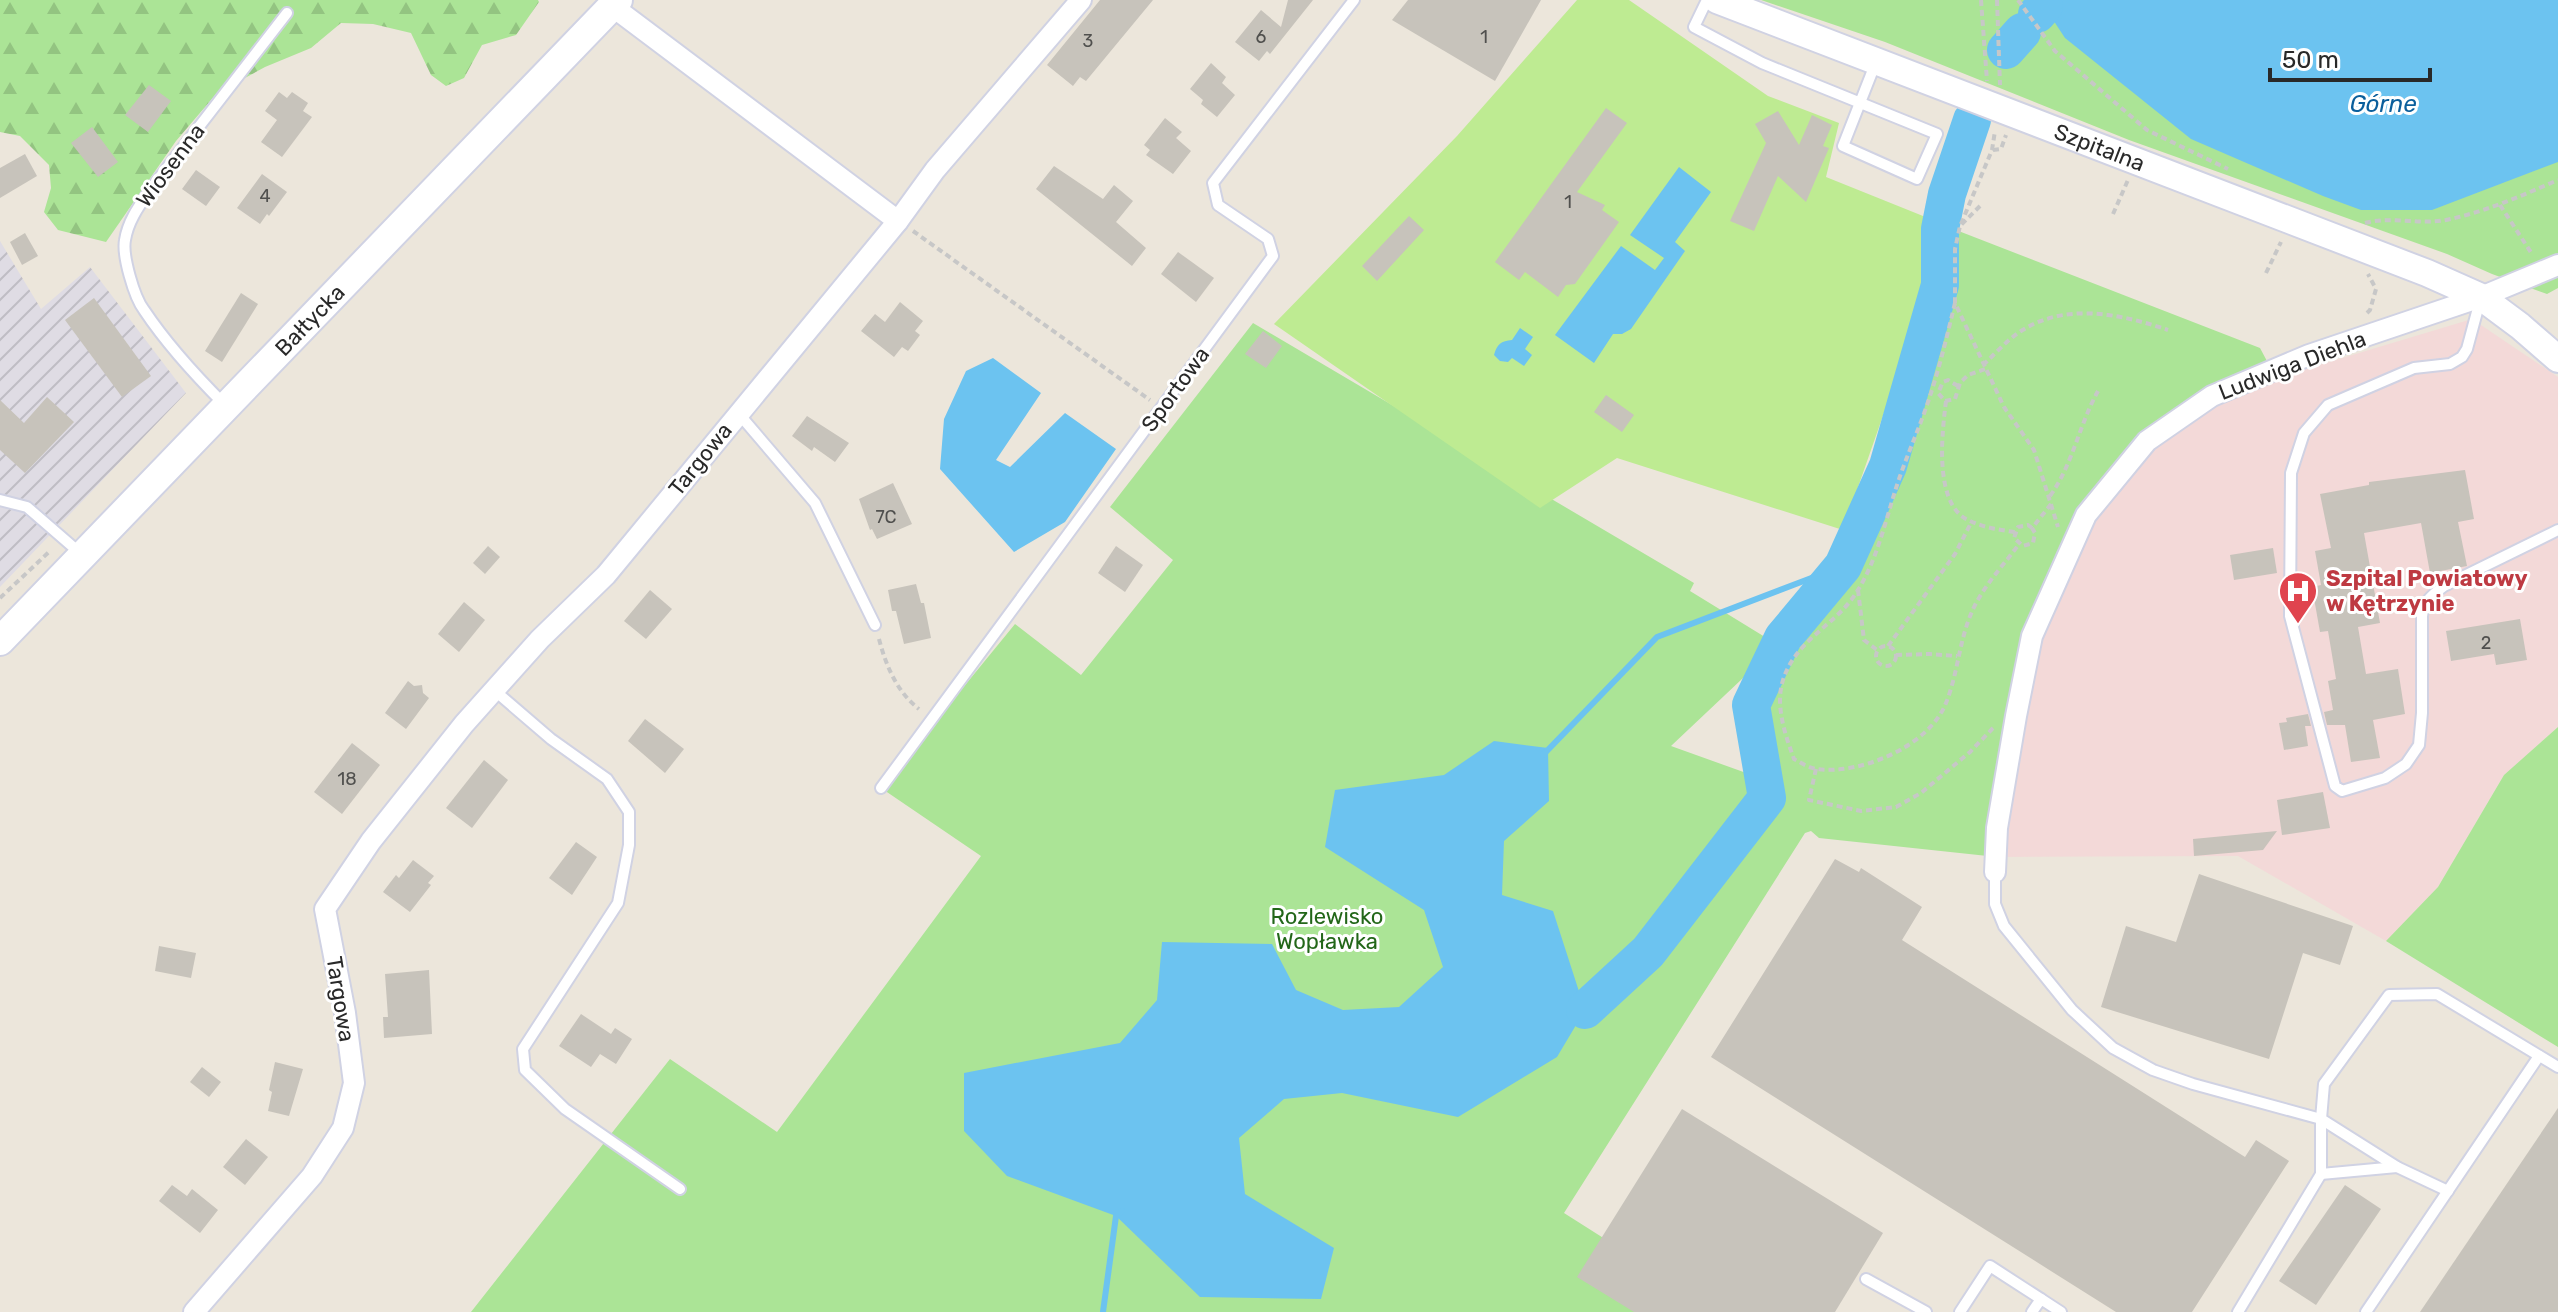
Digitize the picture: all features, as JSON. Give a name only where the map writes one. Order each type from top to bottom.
[{"type":"main road","name":"Bałtycka","points":[[0,641],[615,3]]},
{"type":"street","name":"Targowa","points":[[194,1312],[312,1176],[343,1128],[354,1083],[345,1013],[325,909],[371,841],[464,724],[540,639],[606,575],[898,221],[935,170],[1081,0]]},
{"type":"street","name":"Szpitalna","points":[[1717,0],[2427,273],[2481,297],[2558,359]]},
{"type":"street","points":[[615,3],[898,221]]},
{"type":"street","name":"Ludwiga Diehla","points":[[1995,872],[1999,814],[2032,636],[2086,515],[2147,441],[2212,396],[2309,355],[2481,297],[2550,268]]},
{"type":"lane","name":"Sportowa","points":[[881,788],[1273,256],[1268,239],[1218,205],[1213,183],[1354,0]]},
{"type":"lane","points":[[1707,0],[1694,27],[1762,63],[1860,103],[1937,134],[1917,179],[1843,146],[1860,103],[1877,60]]},
{"type":"lane","name":"Wiosenna","points":[[226,405],[141,308],[129,273],[124,243],[131,219],[150,190],[287,13]]},
{"type":"lane","points":[[2481,297],[2462,357],[2450,364],[2414,368],[2328,405],[2304,433],[2291,473],[2290,616],[2335,786],[2342,791],[2385,778],[2406,764],[2419,745],[2422,616],[2424,606],[2433,594],[2558,530]]},
{"type":"lane","points":[[738,412],[815,503],[875,625]]},
{"type":"lane","points":[[0,500],[27,507],[82,556]]},
{"type":"lane","points":[[494,690],[551,739],[607,779],[629,812],[629,845],[618,903],[523,1049],[525,1070],[565,1109],[680,1189]]},
{"type":"lane","points":[[1995,872],[1995,904],[2004,926],[2072,1010],[2113,1048],[2153,1070],[2193,1084],[2321,1119],[2397,1167],[2448,1191]]},
{"type":"lane","points":[[2238,1312],[2321,1174],[2324,1084],[2389,995],[2437,994],[2558,1067]]},
{"type":"lane","points":[[2366,1312],[2539,1056]]},
{"type":"lane","points":[[2321,1174],[2397,1167]]},
{"type":"lane","points":[[1960,1312],[1990,1266],[2061,1312]]},
{"type":"lane","points":[[1866,1279],[1926,1312]]},
{"type":"lane","points":[[2032,1312],[2041,1299]]},
{"type":"path","points":[[1981,0],[1987,84]]},
{"type":"path","points":[[1997,0],[2000,88]]},
{"type":"path","points":[[2018,0],[2055,51],[2147,130],[2235,172]]},
{"type":"path","points":[[1996,124],[1992,150],[1960,226],[1955,249],[1955,303],[1928,401],[1880,539],[1858,590],[1842,610],[1800,647],[1784,677],[1782,727],[1794,759],[1816,769],[1862,766],[1886,758],[1917,739],[1934,723],[1945,706],[1960,641],[1979,598],[2019,544]]},
{"type":"path","points":[[1992,150],[2001,149],[2008,129]]},
{"type":"path","points":[[2113,214],[2130,174]]},
{"type":"path","points":[[2359,225],[2378,220],[2443,220],[2500,205],[2558,180]]},
{"type":"path","points":[[2500,205],[2550,268]]},
{"type":"path","points":[[1960,226],[1980,206]]},
{"type":"path","points":[[898,221],[1161,408]]},
{"type":"path","points":[[2266,273],[2284,236]]},
{"type":"path","points":[[2359,317],[2370,310],[2376,289],[2365,270]]},
{"type":"path","points":[[1955,303],[2004,407],[2034,450],[2059,531]]},
{"type":"path","points":[[1946,401],[1955,399],[1958,386],[1968,375],[1984,367],[2020,331],[2048,318],[2076,313],[2101,314],[2131,318],[2168,330]]},
{"type":"path","points":[[1946,401],[1938,393],[1943,382],[1948,380],[1958,386]]},
{"type":"path","points":[[2050,496],[2069,463],[2098,391]]},
{"type":"path","points":[[1946,401],[1941,442],[1948,498],[1964,518],[1993,529],[2015,532]]},
{"type":"path","points":[[2032,528],[2052,503]]},
{"type":"path","points":[[1877,650],[1888,646],[1938,580],[1972,521]]},
{"type":"path","points":[[2023,525],[2032,528],[2035,533],[2033,543],[2028,546],[2019,544],[2014,538],[2015,532],[2023,525]]},
{"type":"path","points":[[1858,590],[1864,640],[1877,650]]},
{"type":"path","points":[[875,625],[884,660],[905,698],[932,719]]},
{"type":"path","points":[[1877,650],[1875,656],[1883,665],[1892,664],[1896,655],[1888,646]]},
{"type":"path","points":[[1896,655],[1958,656]]},
{"type":"path","points":[[1816,769],[1809,800],[1861,811],[1896,807],[1921,793],[1970,752],[2002,718]]},
{"type":"shaded area","points":[[0,241],[41,309],[90,267],[186,393],[0,587]]},
{"type":"shaded area","name":"Szpital Powiatowy w Kętrzynie","points":[[2472,319],[2558,377],[2558,727],[2504,775],[2438,887],[2386,941],[2238,856],[1997,857],[2031,652],[2101,493],[2193,414],[2276,378]]},
{"type":"green space","points":[[0,0],[539,2],[516,35],[482,45],[464,78],[446,86],[431,75],[411,33],[373,24],[341,23],[311,48],[265,67],[217,93],[176,141],[106,242],[58,230],[44,212],[51,188],[49,165],[20,136],[0,132]]},
{"type":"green space","points":[[1577,0],[1629,0],[1768,96],[1839,123],[1826,177],[1928,218],[1928,287],[1843,530],[1617,458],[1540,508],[1274,324],[1457,136]]},
{"type":"green space","name":"Górne","points":[[1761,0],[2558,0],[2558,288],[2547,294],[2447,254],[2129,140],[1885,42]]},
{"type":"green space","name":"Rozlewisko Wopławka","points":[[1940,229],[1956,230],[2260,348],[2276,378],[2193,414],[2140,450],[2044,599],[1997,857],[1819,838],[1811,831],[1805,833],[1564,1213],[1720,1312],[471,1312],[670,1059],[777,1132],[981,856],[881,788],[1015,624],[1081,675],[1173,560],[1110,507],[1253,323],[1694,583],[1690,591],[1778,645],[1671,746],[1763,779],[1751,705],[1783,638],[1843,566],[1888,467],[1940,285]]},
{"type":"green space","points":[[2558,727],[2558,1047],[2386,941],[2438,887],[2504,775]]},
{"type":"water","name":"Górne","points":[[2040,0],[2558,0],[2558,162],[2432,210],[2361,210],[2191,139],[2065,38]]},
{"type":"water","points":[[1679,167],[1711,192],[1675,242],[1685,251],[1631,329],[1622,334],[1613,334],[1594,363],[1555,335],[1621,246],[1655,270],[1664,258],[1630,235]]},
{"type":"water","points":[[1520,328],[1533,337],[1525,349],[1532,355],[1524,366],[1512,358],[1508,362],[1500,361],[1494,355],[1497,348],[1502,342],[1512,340]]},
{"type":"water","points":[[993,358],[1041,393],[996,460],[1010,467],[1065,413],[1116,449],[1065,522],[1014,552],[940,469],[944,419],[966,371]]},
{"type":"water","points":[[1494,741],[1548,748],[1549,801],[1504,841],[1502,895],[1553,911],[1585,1010],[1557,1057],[1458,1117],[1342,1093],[1284,1099],[1239,1138],[1245,1194],[1334,1248],[1321,1299],[1200,1297],[1116,1216],[1007,1176],[964,1131],[964,1073],[1120,1043],[1157,1000],[1162,942],[1272,944],[1296,990],[1343,1010],[1399,1007],[1443,967],[1424,910],[1325,847],[1335,790],[1444,775]]},
{"type":"building","points":[[1100,0],[1153,0],[1086,81],[1080,77],[1073,86],[1047,65]]},
{"type":"building","points":[[1288,0],[1313,0],[1270,54],[1267,51],[1259,61],[1235,42],[1261,10],[1281,27]]},
{"type":"building","points":[[1408,0],[1541,0],[1495,81],[1392,20]]},
{"type":"building","points":[[1211,63],[1226,77],[1222,83],[1235,95],[1217,117],[1201,104],[1203,100],[1190,89]]},
{"type":"building","points":[[149,85],[171,101],[148,132],[125,115]]},
{"type":"building","points":[[279,92],[287,98],[292,92],[308,103],[303,111],[312,117],[282,157],[261,142],[277,120],[265,111]]},
{"type":"building","points":[[1606,108],[1627,123],[1577,192],[1605,205],[1602,210],[1619,222],[1575,284],[1566,285],[1558,297],[1525,272],[1519,280],[1495,262]]},
{"type":"building","points":[[1778,111],[1799,145],[1812,115],[1832,125],[1823,146],[1829,148],[1806,202],[1778,176],[1754,231],[1730,221],[1766,143],[1755,124]]},
{"type":"building","points":[[1165,118],[1182,132],[1176,138],[1191,151],[1173,174],[1146,155],[1150,150],[1144,145]]},
{"type":"building","points":[[92,127],[118,162],[98,177],[71,143]]},
{"type":"building","points":[[25,154],[37,176],[0,198],[0,168]]},
{"type":"building","points":[[1054,166],[1103,199],[1114,185],[1133,201],[1116,222],[1146,248],[1132,266],[1036,189]]},
{"type":"building","points":[[196,170],[220,187],[206,206],[182,189]]},
{"type":"building","points":[[262,174],[287,192],[260,224],[237,208]]},
{"type":"building","points":[[1409,216],[1424,230],[1377,281],[1362,266]]},
{"type":"building","points":[[25,233],[38,256],[22,265],[10,242]]},
{"type":"building","points":[[1178,252],[1214,278],[1196,302],[1161,274]]},
{"type":"building","points":[[241,293],[258,304],[222,362],[205,351]]},
{"type":"building","points":[[94,298],[151,376],[122,397],[65,320]]},
{"type":"building","points":[[900,302],[923,321],[915,331],[920,335],[908,351],[902,347],[894,357],[861,331],[875,314],[885,322]]},
{"type":"building","points":[[1263,331],[1282,346],[1266,368],[1245,354]]},
{"type":"building","points":[[1606,395],[1634,415],[1622,432],[1594,412]]},
{"type":"building","points":[[47,397],[74,422],[25,473],[0,450],[0,400],[24,423]]},
{"type":"building","points":[[807,416],[849,443],[835,462],[814,447],[812,451],[792,436]]},
{"type":"building","points":[[2465,470],[2474,519],[2458,522],[2467,566],[2430,573],[2421,523],[2364,533],[2380,623],[2358,627],[2366,674],[2398,669],[2405,714],[2373,720],[2380,758],[2351,762],[2345,725],[2327,725],[2324,712],[2333,710],[2328,681],[2336,679],[2328,631],[2320,632],[2312,587],[2321,585],[2315,551],[2331,548],[2320,494],[2369,485],[2369,482]]},
{"type":"building","points":[[893,483],[912,524],[877,539],[870,530],[859,499]]},
{"type":"building","points":[[488,546],[500,557],[485,574],[473,563]]},
{"type":"building","points":[[1116,546],[1143,565],[1125,592],[1098,573]]},
{"type":"building","points":[[2273,548],[2277,573],[2234,580],[2230,555]]},
{"type":"building","points":[[916,584],[921,603],[924,603],[931,638],[904,644],[888,590]]},
{"type":"building","points":[[650,590],[672,609],[646,639],[624,621]]},
{"type":"building","points":[[464,602],[485,620],[459,652],[438,634]]},
{"type":"building","points":[[2520,619],[2527,660],[2496,665],[2494,654],[2451,661],[2446,631]]},
{"type":"building","points":[[408,681],[414,686],[422,685],[423,693],[429,698],[406,729],[385,713]]},
{"type":"building","points":[[2308,714],[2311,726],[2305,726],[2308,746],[2284,750],[2279,723],[2287,722],[2286,718]]},
{"type":"building","points":[[645,719],[684,749],[665,773],[628,741]]},
{"type":"building","points":[[352,743],[380,765],[342,814],[314,792]]},
{"type":"building","points":[[484,760],[508,780],[472,828],[446,808]]},
{"type":"building","points":[[2323,792],[2330,828],[2282,835],[2277,800]]},
{"type":"building","points":[[2277,831],[2263,850],[2194,856],[2193,839]]},
{"type":"building","points":[[576,842],[597,857],[572,895],[549,878]]},
{"type":"building","points":[[1835,859],[1859,872],[1861,868],[1922,907],[1902,940],[2245,1157],[2256,1140],[2289,1161],[2192,1312],[2116,1312],[1711,1057]]},
{"type":"building","points":[[413,860],[434,876],[428,883],[431,885],[410,912],[383,892]]},
{"type":"building","points":[[2199,874],[2353,926],[2340,965],[2303,953],[2269,1059],[2101,1007],[2126,926],[2176,942]]},
{"type":"building","points":[[159,946],[196,953],[191,978],[155,971]]},
{"type":"building","points":[[429,970],[432,1034],[384,1038],[383,1017],[388,1017],[385,974]]},
{"type":"building","points":[[581,1014],[611,1034],[615,1028],[632,1039],[616,1064],[600,1054],[591,1067],[559,1046]]},
{"type":"building","points":[[275,1062],[303,1069],[289,1116],[268,1111]]},
{"type":"building","points":[[202,1067],[221,1082],[209,1097],[190,1082]]},
{"type":"building","points":[[2558,1108],[2558,1312],[2420,1312]]},
{"type":"building","points":[[1682,1109],[1883,1233],[1835,1312],[1634,1312],[1577,1277]]},
{"type":"building","points":[[246,1139],[268,1157],[245,1185],[223,1167]]},
{"type":"building","points":[[172,1185],[187,1196],[192,1189],[218,1210],[200,1233],[159,1201]]},
{"type":"building","points":[[2345,1185],[2381,1209],[2316,1305],[2279,1281]]},
{"type":"waterway","points":[[2037,14],[2044,6]]},
{"type":"waterway","points":[[2006,50],[2022,32]]},
{"type":"waterway","points":[[1585,1010],[1648,952],[1767,798],[1751,705],[1783,638],[1843,566],[1888,466],[1940,285],[1940,229],[1947,194],[1972,120]]},
{"type":"waterway","points":[[1543,755],[1657,637],[1843,566]]},
{"type":"waterway","points":[[1103,1312],[1116,1216],[1122,1211]]},
{"type":"place","name":"Szpital Powiatowy w Kętrzynie","points":[[2298,625]]}]
